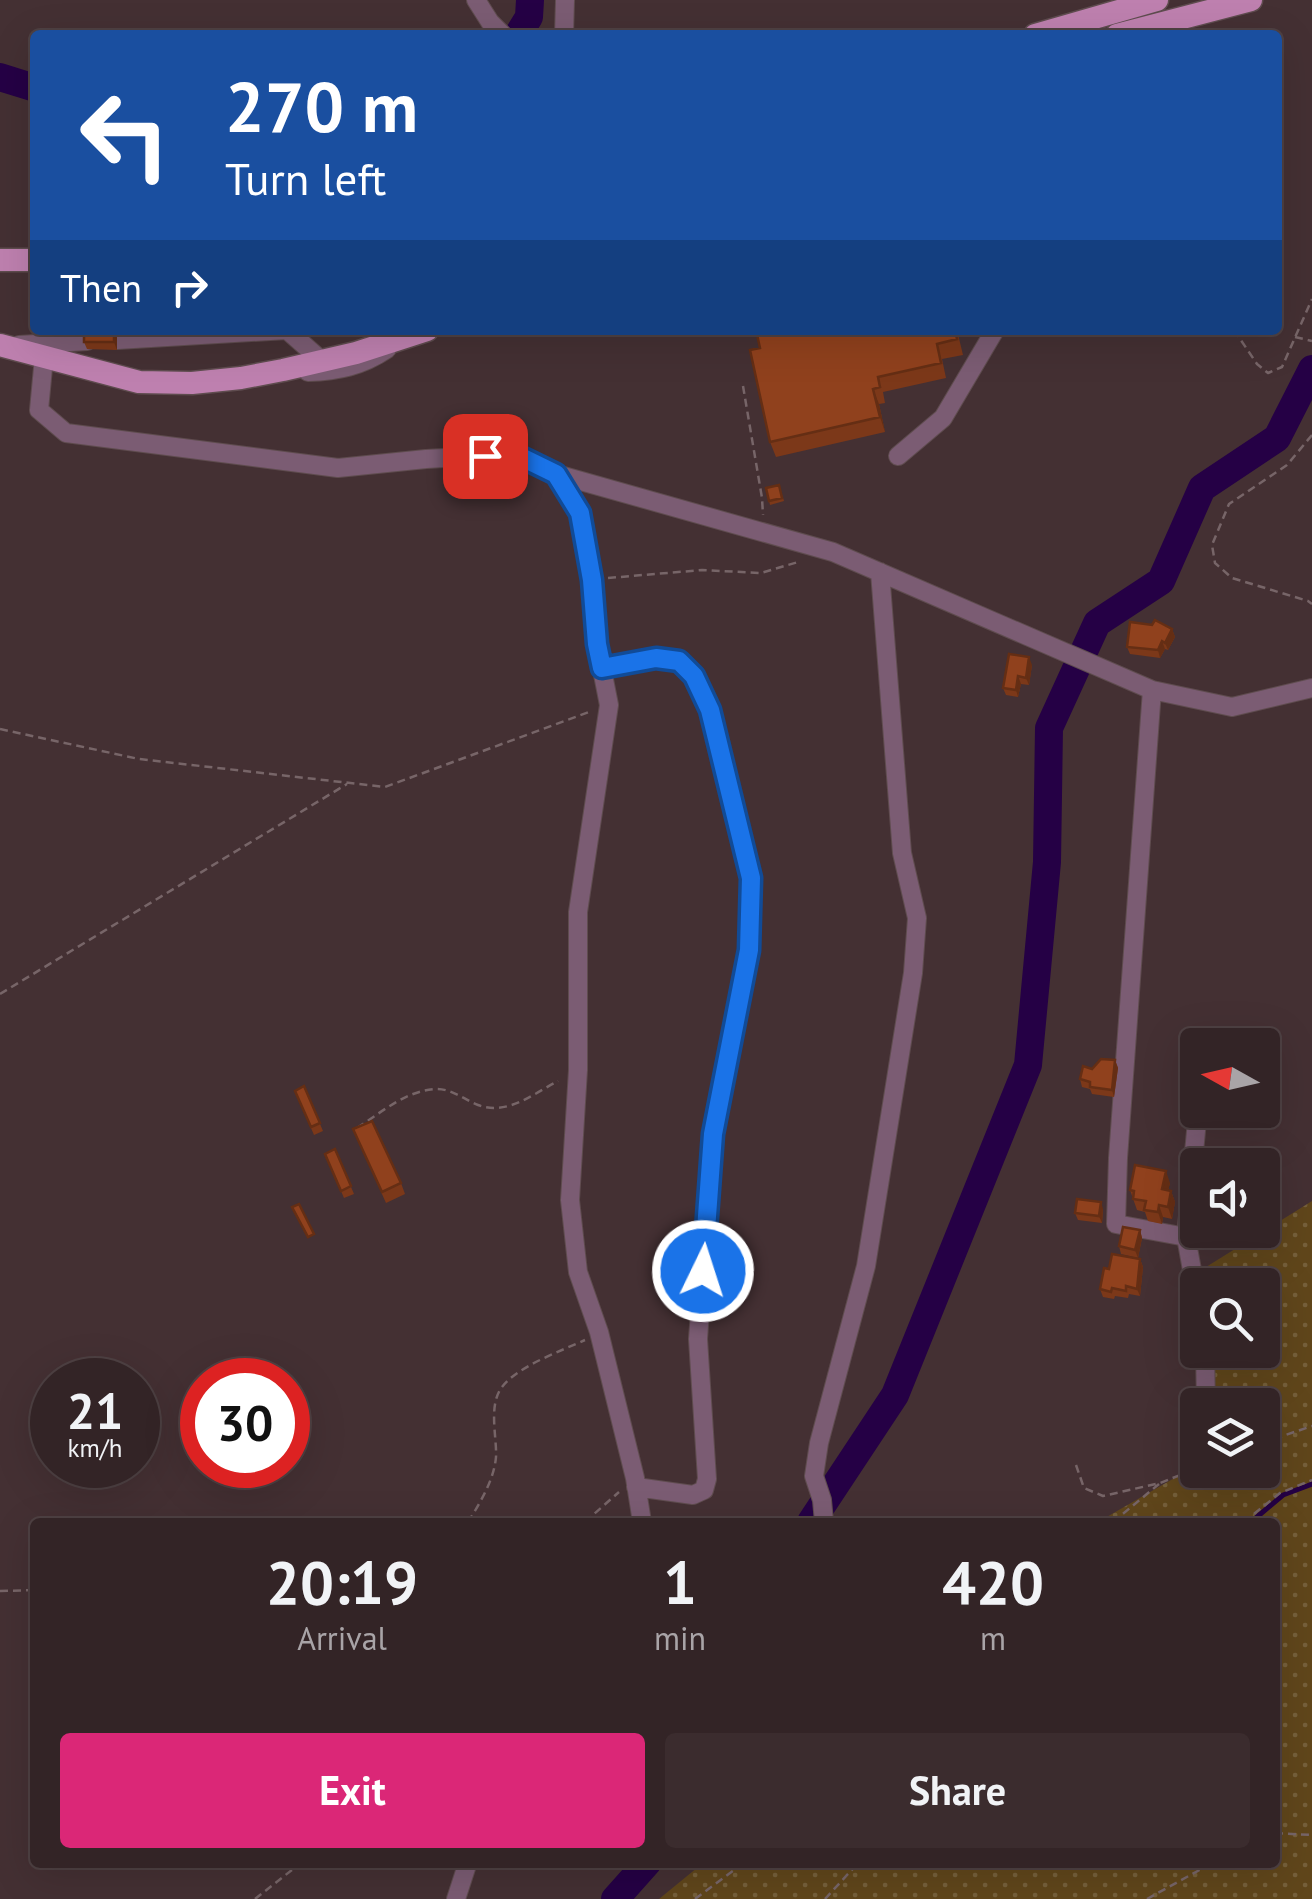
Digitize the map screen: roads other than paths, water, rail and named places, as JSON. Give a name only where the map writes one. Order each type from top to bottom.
[{"type":"main road","points":[[1052,30],[1157,0]]},
{"type":"main road","points":[[1136,30],[1251,0]]},
{"type":"main road","points":[[0,260],[30,260]]},
{"type":"main road","points":[[2,346],[139,382],[192,383],[283,370],[413,335]]},
{"type":"street","points":[[476,0],[497,28]]},
{"type":"street","points":[[564,30],[565,0]]},
{"type":"street","points":[[117,340],[202,335]]},
{"type":"street","points":[[294,335],[321,360]]},
{"type":"street","points":[[898,456],[943,418],[991,335]]},
{"type":"street","points":[[283,370],[314,372],[352,367],[399,340]]},
{"type":"street","points":[[2,346],[87,341]]},
{"type":"street","points":[[44,358],[39,410],[66,433],[338,468],[515,454],[556,474],[833,552],[1152,690],[1232,707],[1312,688]]},
{"type":"street","points":[[556,474],[580,513],[609,704],[578,912],[578,1070],[570,1200],[578,1272],[600,1332],[641,1518]]},
{"type":"street","points":[[824,1518],[814,1476],[819,1442],[866,1266],[916,936],[917,918],[902,853],[880,572]]},
{"type":"street","points":[[602,668],[656,658],[679,661],[694,676],[710,710],[751,878],[749,950],[713,1134],[698,1340],[708,1479],[704,1490],[692,1496],[635,1483]]},
{"type":"street","points":[[1152,690],[1116,1224],[1180,1236]]},
{"type":"street","points":[[456,1899],[467,1868]]},
{"type":"waterway","points":[[521,30],[529,17],[530,0]]},
{"type":"waterway","points":[[0,77],[30,86]]},
{"type":"waterway","points":[[814,1518],[895,1395],[1028,1065],[1047,862],[1049,728],[1097,623],[1161,581],[1202,488],[1277,438],[1312,369]]},
{"type":"waterway","points":[[1256,1518],[1283,1495],[1312,1484]]},
{"type":"waterway","points":[[615,1899],[643,1868]]}]
